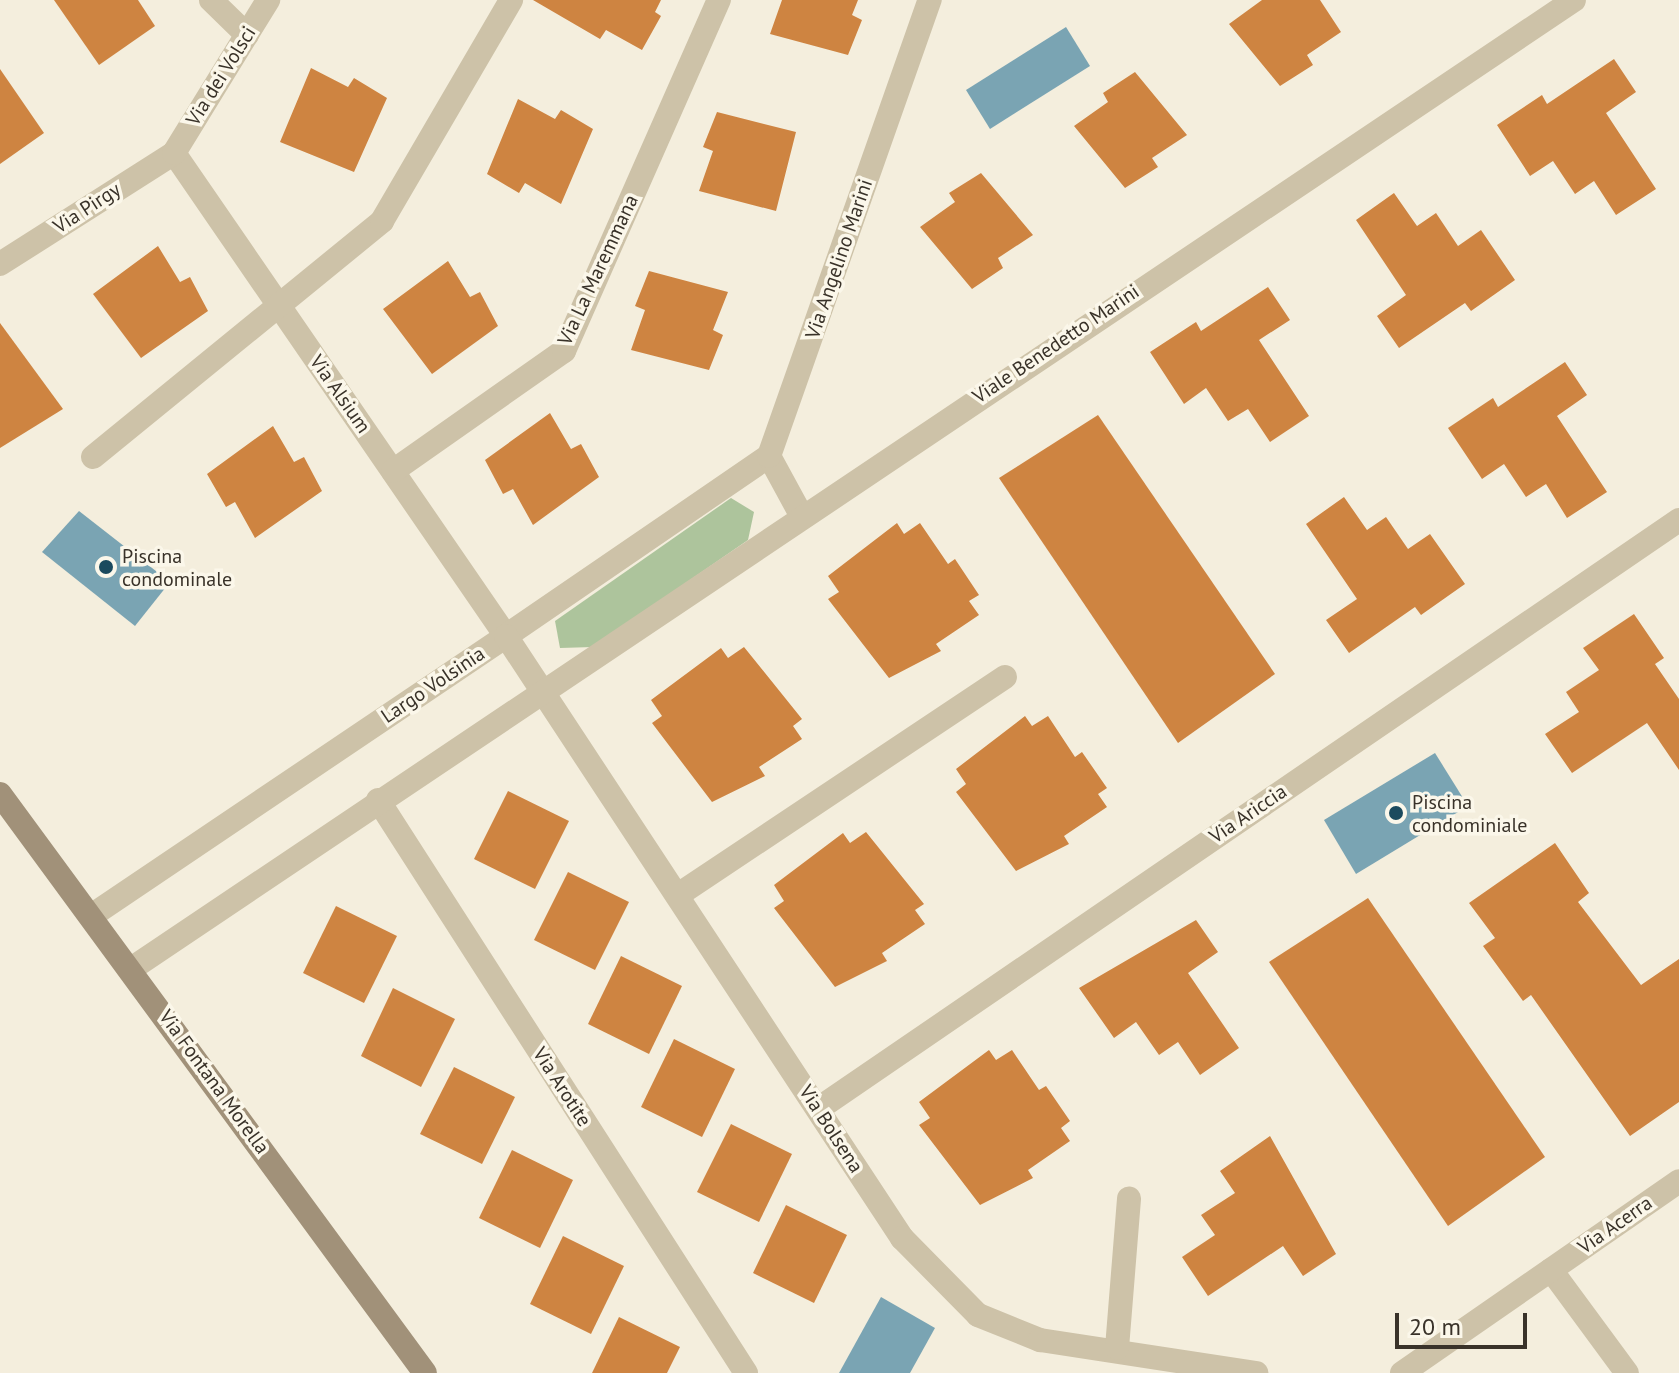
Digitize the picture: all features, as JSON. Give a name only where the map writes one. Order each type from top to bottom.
[{"type":"street","points":[[211,0],[247,35]]},
{"type":"street","name":"Via dei Volsci","points":[[174,153],[268,0]]},
{"type":"street","points":[[93,457],[277,303],[382,221],[511,0]]},
{"type":"street","name":"Via La Maremmana","points":[[393,471],[564,351],[719,0]]},
{"type":"street","name":"Via Angelino Marini","points":[[769,456],[930,0]]},
{"type":"street","name":"Viale Benedetto Marini","points":[[541,692],[800,513],[1574,0]]},
{"type":"street","name":"Via Alsium","points":[[174,153],[506,636]]},
{"type":"street","name":"Via Pirgy","points":[[0,264],[174,153]]},
{"type":"street","points":[[506,636],[769,456],[800,513]]},
{"type":"street","name":"Via Ariccia","points":[[818,1109],[1679,520]]},
{"type":"street","name":"Largo Volsinia","points":[[94,914],[506,636],[541,692]]},
{"type":"street","points":[[678,895],[1005,677]]},
{"type":"street","points":[[131,969],[541,692]]},
{"type":"street","name":"Via Bolsena","points":[[541,692],[902,1238],[978,1315],[1040,1340],[1117,1348],[1256,1373]]},
{"type":"street","name":"Via Fontana Morella","points":[[0,794],[94,914],[425,1373]]},
{"type":"street","name":"Via Arotite","points":[[378,800],[746,1373]]},
{"type":"street","name":"Via Acerra","points":[[1402,1373],[1679,1181]]},
{"type":"street","points":[[1117,1348],[1129,1198]]},
{"type":"street","points":[[1551,1270],[1627,1373]]},
{"type":"green space","points":[[731,498],[754,512],[748,540],[593,647],[560,648],[555,621]]},
{"type":"water","points":[[1066,27],[1090,66],[990,129],[966,90]]},
{"type":"water","name":"Piscina condominale","points":[[79,511],[170,582],[135,626],[42,552]]},
{"type":"water","name":"Piscina condominiale","points":[[1435,753],[1468,806],[1356,874],[1324,820]]},
{"type":"water","points":[[881,1297],[935,1328],[910,1373],[839,1373]]},
{"type":"building","points":[[54,0],[138,0],[155,26],[99,65]]},
{"type":"building","points":[[533,0],[661,0],[655,12],[661,16],[642,50],[606,30],[600,39]]},
{"type":"building","points":[[782,0],[858,0],[852,15],[862,20],[848,55],[770,34]]},
{"type":"building","points":[[1262,0],[1320,0],[1341,32],[1307,55],[1313,65],[1280,86],[1229,24]]},
{"type":"building","points":[[1614,59],[1636,92],[1606,113],[1656,189],[1616,215],[1594,181],[1575,194],[1553,161],[1530,176],[1497,125],[1542,95],[1547,104]]},
{"type":"building","points":[[311,68],[348,87],[354,78],[387,98],[354,172],[280,142]]},
{"type":"building","points":[[0,69],[44,133],[0,164]]},
{"type":"building","points":[[1135,72],[1187,135],[1152,158],[1158,167],[1125,188],[1074,126],[1108,102],[1103,93]]},
{"type":"building","points":[[518,99],[555,119],[561,110],[593,129],[561,204],[525,183],[519,193],[487,174]]},
{"type":"building","points":[[717,112],[796,132],[776,211],[699,191],[713,151],[703,147]]},
{"type":"building","points":[[981,173],[1033,235],[998,258],[1003,268],[972,289],[920,227],[955,202],[949,193]]},
{"type":"building","points":[[1394,193],[1417,226],[1436,213],[1458,246],[1481,230],[1515,280],[1471,311],[1465,303],[1399,348],[1377,316],[1406,295],[1356,220]]},
{"type":"building","points":[[158,246],[180,282],[190,277],[208,311],[141,358],[93,294]]},
{"type":"building","points":[[448,261],[470,297],[480,292],[498,326],[432,374],[383,309]]},
{"type":"building","points":[[649,271],[728,292],[713,330],[723,335],[709,370],[631,350],[645,310],[635,306]]},
{"type":"building","points":[[1268,287],[1290,320],[1259,340],[1309,416],[1270,442],[1248,409],[1228,421],[1206,388],[1184,404],[1150,352],[1196,322],[1201,331]]},
{"type":"building","points":[[0,323],[63,409],[0,448]]},
{"type":"building","points":[[1565,362],[1587,395],[1557,416],[1607,492],[1567,518],[1546,484],[1526,497],[1504,464],[1482,479],[1448,428],[1493,398],[1498,407]]},
{"type":"building","points":[[550,413],[571,449],[581,444],[599,477],[533,525],[513,489],[503,494],[485,460]]},
{"type":"building","points":[[1098,415],[1275,674],[1178,743],[999,478]]},
{"type":"building","points":[[273,426],[294,462],[304,457],[322,491],[255,538],[235,502],[226,507],[207,474]]},
{"type":"building","points":[[1344,497],[1367,530],[1386,517],[1408,549],[1430,534],[1465,584],[1421,615],[1415,607],[1349,653],[1326,620],[1357,599],[1306,524]]},
{"type":"building","points":[[897,523],[904,534],[920,523],[948,564],[955,559],[979,595],[969,601],[979,615],[936,644],[941,651],[889,678],[828,599],[839,592],[828,576]]},
{"type":"building","points":[[1634,614],[1664,658],[1655,664],[1679,699],[1679,770],[1647,723],[1572,773],[1545,734],[1579,712],[1566,692],[1599,670],[1583,648]]},
{"type":"building","points":[[744,647],[802,719],[793,726],[802,739],[759,767],[765,776],[712,802],[652,723],[662,716],[651,700],[721,648],[728,658]]},
{"type":"building","points":[[1025,716],[1032,726],[1048,716],[1075,757],[1082,752],[1107,788],[1098,794],[1107,807],[1064,836],[1069,844],[1016,871],[956,792],[966,784],[956,769]]},
{"type":"building","points":[[508,791],[569,821],[535,889],[474,859]]},
{"type":"building","points":[[866,832],[924,904],[915,910],[925,924],[882,953],[887,961],[835,987],[774,908],[784,901],[774,885],[843,833],[850,843]]},
{"type":"building","points":[[1555,843],[1589,893],[1578,902],[1641,985],[1679,959],[1679,1102],[1630,1136],[1531,995],[1523,1001],[1483,946],[1495,938],[1469,903]]},
{"type":"building","points":[[568,872],[629,902],[595,970],[534,940]]},
{"type":"building","points":[[1368,898],[1545,1157],[1448,1226],[1269,962]]},
{"type":"building","points":[[336,906],[397,936],[364,1003],[303,973]]},
{"type":"building","points":[[1196,920],[1218,952],[1188,973],[1239,1048],[1200,1075],[1178,1042],[1159,1055],[1136,1022],[1114,1038],[1079,988]]},
{"type":"building","points":[[621,956],[682,986],[649,1054],[588,1024]]},
{"type":"building","points":[[393,988],[455,1019],[421,1087],[361,1056]]},
{"type":"building","points":[[674,1039],[735,1069],[702,1137],[641,1107]]},
{"type":"building","points":[[989,1050],[996,1060],[1012,1050],[1039,1090],[1046,1086],[1070,1121],[1061,1128],[1070,1141],[1028,1170],[1033,1178],[980,1205],[919,1125],[930,1118],[919,1102]]},
{"type":"building","points":[[454,1067],[515,1097],[482,1164],[420,1134]]},
{"type":"building","points":[[731,1124],[792,1154],[759,1222],[697,1192]]},
{"type":"building","points":[[1270,1136],[1336,1254],[1303,1276],[1283,1246],[1208,1296],[1182,1257],[1215,1235],[1201,1215],[1235,1193],[1220,1171]]},
{"type":"building","points":[[512,1150],[573,1180],[540,1248],[479,1218]]},
{"type":"building","points":[[786,1205],[847,1235],[814,1303],[753,1273]]},
{"type":"building","points":[[563,1236],[624,1266],[591,1334],[530,1304]]},
{"type":"building","points":[[619,1317],[680,1347],[667,1373],[592,1373]]},
{"type":"place","name":"Piscina condominale","points":[[106,567]]},
{"type":"place","name":"Piscina condominiale","points":[[1396,813]]}]
